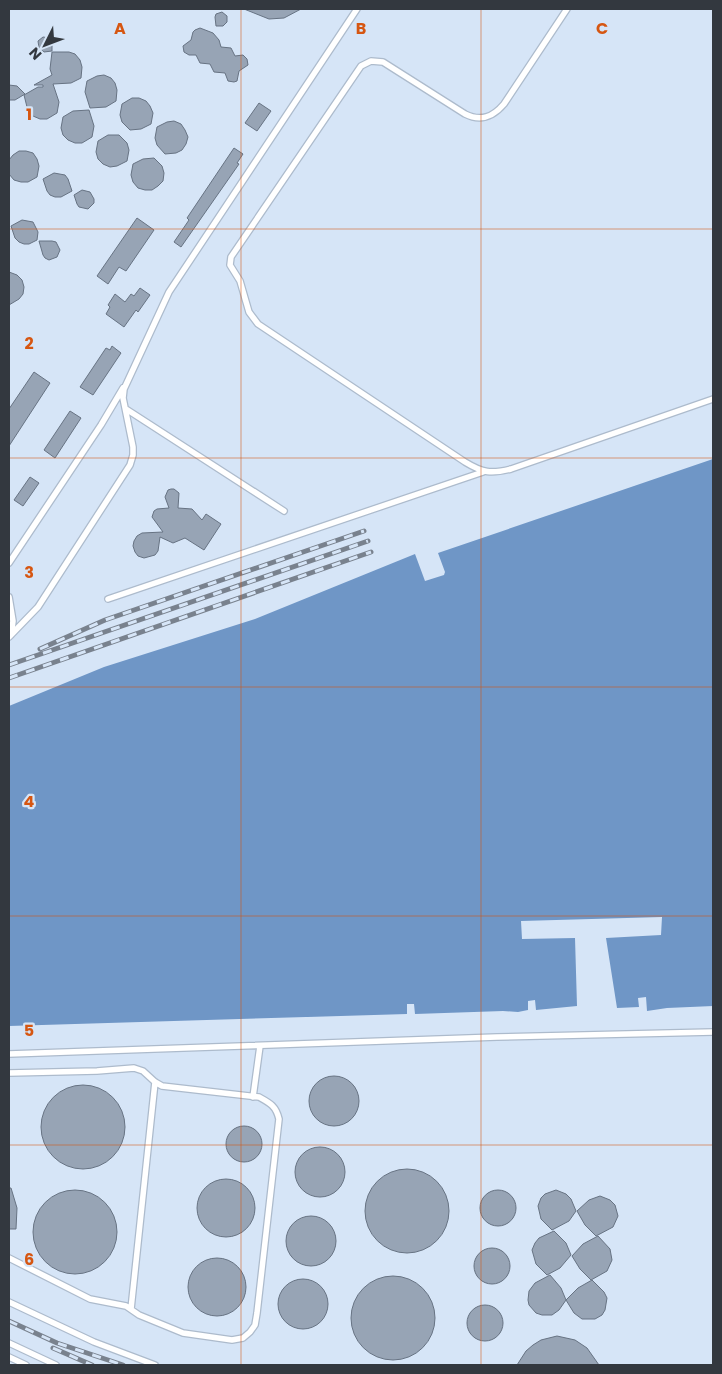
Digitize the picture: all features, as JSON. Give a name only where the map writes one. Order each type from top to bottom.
[{"type":"lane","points":[[9,563],[102,426],[127,380],[169,292],[357,9]]},
{"type":"lane","points":[[484,472],[456,457],[258,324],[249,312],[240,281],[229,263],[361,66],[368,62],[383,62],[465,114],[485,118],[494,114],[504,104],[567,9]]},
{"type":"lane","points":[[10,636],[38,607],[130,465],[133,447],[123,398],[127,380]]},
{"type":"lane","points":[[108,598],[484,472],[499,472],[511,469],[713,399]]},
{"type":"lane","points":[[126,409],[284,511]]},
{"type":"lane","points":[[9,597],[13,621],[10,636]]},
{"type":"lane","points":[[9,1054],[497,1037],[713,1032]]},
{"type":"lane","points":[[253,1097],[260,1046]]},
{"type":"lane","points":[[9,1073],[97,1071],[134,1068],[143,1071],[162,1086],[259,1097],[276,1109],[279,1119],[255,1325],[243,1338],[232,1340],[183,1333],[139,1315],[126,1306],[90,1299],[9,1258]]},
{"type":"lane","points":[[131,1309],[155,1082]]},
{"type":"lane","points":[[9,1302],[94,1342],[154,1365]]},
{"type":"lane","points":[[9,1343],[56,1365]]},
{"type":"lane","points":[[9,1357],[26,1365]]},
{"type":"water","points":[[713,459],[713,1006],[647,1011],[646,997],[638,998],[639,1007],[617,1008],[606,938],[661,935],[662,917],[521,921],[522,939],[575,938],[577,1006],[536,1010],[535,1000],[528,1001],[528,1010],[518,1012],[415,1014],[414,1004],[407,1004],[407,1014],[9,1026],[9,706],[104,667],[255,619],[415,554],[425,581],[444,575],[445,572],[438,553]]},
{"type":"building","points":[[244,9],[301,9],[284,18],[269,19]]},
{"type":"building","points":[[222,12],[227,16],[227,22],[223,26],[216,26],[216,14]]},
{"type":"building","points":[[200,28],[213,33],[219,40],[221,47],[231,48],[235,56],[243,55],[247,59],[248,65],[239,71],[237,81],[228,81],[225,73],[214,72],[210,64],[200,63],[196,55],[189,55],[184,52],[183,46],[191,40],[193,32]]},
{"type":"building","points":[[43,37],[52,40],[52,51],[44,52],[39,48],[38,41]]},
{"type":"building","points":[[52,52],[75,54],[80,60],[82,67],[81,78],[71,83],[53,84],[59,102],[57,113],[47,119],[40,119],[28,111],[24,95],[38,87],[43,87],[43,85],[34,85],[52,75],[50,69]]},
{"type":"building","points":[[104,75],[111,78],[115,83],[117,90],[116,101],[106,107],[90,108],[85,92],[87,81]]},
{"type":"building","points":[[9,85],[17,86],[25,94],[15,100],[9,100]]},
{"type":"building","points":[[132,98],[146,101],[153,113],[151,124],[141,129],[130,130],[122,122],[120,115],[122,104]]},
{"type":"building","points":[[259,103],[271,111],[257,131],[245,123]]},
{"type":"building","points":[[89,110],[94,126],[92,137],[82,143],[68,140],[63,135],[61,128],[63,117],[73,111]]},
{"type":"building","points":[[174,121],[181,124],[188,137],[182,150],[176,153],[165,154],[157,145],[155,138],[157,127]]},
{"type":"building","points":[[108,135],[119,135],[127,143],[129,150],[127,161],[117,166],[110,167],[98,159],[96,152],[98,141]]},
{"type":"building","points":[[234,148],[243,154],[237,163],[239,164],[181,247],[174,242],[189,220],[187,218]]},
{"type":"building","points":[[19,151],[33,153],[37,159],[39,166],[37,177],[28,182],[14,180],[9,174],[9,160]]},
{"type":"building","points":[[154,158],[162,166],[164,173],[163,181],[152,190],[138,188],[133,182],[131,175],[133,164],[143,159]]},
{"type":"building","points":[[54,173],[65,175],[72,191],[61,197],[50,195],[43,179]]},
{"type":"building","points":[[82,190],[90,192],[94,199],[94,203],[88,209],[79,207],[74,195]]},
{"type":"building","points":[[137,218],[154,230],[126,271],[119,267],[108,284],[97,276]]},
{"type":"building","points":[[22,220],[33,222],[38,232],[37,240],[29,244],[19,242],[15,238],[11,226]]},
{"type":"building","points":[[39,241],[56,242],[60,250],[57,257],[49,260],[45,258]]},
{"type":"building","points":[[9,272],[17,275],[22,280],[24,287],[23,294],[19,299],[9,305]]},
{"type":"building","points":[[140,288],[150,295],[124,327],[106,314],[110,307],[108,305],[115,294],[125,302],[131,294],[134,296]]},
{"type":"building","points":[[112,346],[121,353],[93,395],[80,387],[106,348],[110,350]]},
{"type":"building","points":[[34,372],[50,383],[9,446],[9,409]]},
{"type":"building","points":[[70,411],[81,418],[55,458],[44,450]]},
{"type":"building","points":[[30,477],[39,483],[23,506],[14,500]]},
{"type":"building","points":[[171,489],[179,493],[178,508],[192,509],[202,520],[206,514],[221,524],[204,550],[185,538],[173,543],[160,537],[158,551],[155,555],[144,558],[138,556],[133,546],[137,536],[142,533],[163,532],[152,517],[157,509],[169,508],[165,497],[168,490]]},
{"type":"building","points":[[329,1076],[339,1076],[352,1083],[359,1096],[359,1106],[352,1119],[339,1126],[329,1126],[320,1122],[313,1115],[309,1106],[309,1096],[313,1087],[320,1080]]},
{"type":"building","points":[[83,1085],[99,1088],[113,1097],[122,1111],[125,1127],[122,1143],[113,1157],[99,1166],[83,1169],[67,1166],[53,1157],[44,1143],[41,1127],[44,1111],[53,1097],[67,1088]]},
{"type":"building","points":[[244,1126],[251,1127],[257,1131],[261,1137],[261,1151],[257,1157],[251,1161],[244,1162],[237,1161],[231,1157],[227,1151],[226,1144],[227,1137],[231,1131],[237,1127]]},
{"type":"building","points":[[315,1147],[325,1147],[338,1154],[345,1167],[345,1177],[338,1190],[325,1197],[315,1197],[306,1193],[299,1186],[295,1177],[295,1167],[299,1158],[306,1151]]},
{"type":"building","points":[[407,1169],[423,1172],[437,1181],[446,1195],[449,1211],[446,1227],[437,1241],[423,1250],[407,1253],[391,1250],[377,1241],[368,1227],[365,1211],[368,1195],[377,1181],[391,1172]]},
{"type":"building","points":[[220,1179],[232,1179],[247,1187],[255,1202],[255,1214],[247,1229],[232,1237],[220,1237],[205,1229],[197,1214],[197,1202],[205,1187]]},
{"type":"building","points":[[9,1188],[11,1188],[17,1208],[16,1229],[9,1229]]},
{"type":"building","points":[[75,1190],[91,1193],[105,1202],[114,1216],[117,1232],[114,1248],[105,1262],[91,1271],[75,1274],[59,1271],[45,1262],[36,1248],[33,1232],[36,1216],[45,1202],[59,1193]]},
{"type":"building","points":[[498,1190],[505,1191],[511,1195],[515,1201],[515,1215],[511,1221],[505,1225],[498,1226],[491,1225],[485,1221],[481,1215],[480,1208],[481,1201],[485,1195],[491,1191]]},
{"type":"building","points":[[556,1190],[566,1194],[571,1199],[576,1211],[569,1221],[552,1230],[541,1219],[538,1206],[545,1194]]},
{"type":"building","points":[[600,1196],[610,1200],[615,1205],[618,1216],[613,1227],[596,1236],[585,1225],[577,1211],[589,1200]]},
{"type":"building","points":[[306,1216],[316,1216],[329,1223],[336,1236],[336,1246],[329,1259],[316,1266],[306,1266],[297,1262],[290,1255],[286,1246],[286,1236],[290,1227],[297,1220]]},
{"type":"building","points":[[554,1231],[566,1243],[571,1255],[560,1268],[547,1275],[536,1264],[532,1250],[539,1238]]},
{"type":"building","points":[[598,1236],[610,1249],[612,1260],[607,1271],[591,1280],[580,1269],[572,1256],[583,1244]]},
{"type":"building","points":[[492,1248],[499,1249],[505,1253],[509,1259],[509,1273],[505,1279],[499,1283],[492,1284],[485,1283],[479,1279],[475,1273],[474,1266],[475,1259],[479,1253],[485,1249]]},
{"type":"building","points":[[211,1258],[223,1258],[238,1266],[246,1281],[246,1293],[238,1308],[223,1316],[211,1316],[196,1308],[188,1293],[188,1281],[196,1266]]},
{"type":"building","points":[[550,1275],[561,1288],[566,1300],[559,1310],[552,1315],[542,1315],[536,1313],[529,1305],[529,1291],[535,1283]]},
{"type":"building","points":[[393,1276],[409,1279],[423,1288],[432,1302],[435,1318],[432,1334],[423,1348],[409,1357],[393,1360],[377,1357],[363,1348],[354,1334],[351,1318],[354,1302],[363,1288],[377,1279]]},
{"type":"building","points":[[298,1279],[308,1279],[321,1286],[328,1299],[328,1309],[321,1322],[308,1329],[298,1329],[289,1325],[282,1318],[278,1309],[278,1299],[282,1290],[289,1283]]},
{"type":"building","points":[[592,1280],[604,1292],[607,1298],[605,1310],[602,1315],[595,1319],[582,1319],[574,1313],[566,1300],[578,1288]]},
{"type":"building","points":[[485,1305],[492,1306],[498,1310],[502,1316],[502,1330],[498,1336],[492,1340],[485,1341],[478,1340],[472,1336],[468,1330],[467,1323],[468,1316],[472,1310],[478,1306]]},
{"type":"building","points":[[557,1336],[575,1340],[587,1348],[599,1365],[517,1365],[526,1351],[533,1345],[541,1340]]},
{"type":"railway","points":[[40,649],[105,620],[364,531]]},
{"type":"railway","points":[[9,665],[368,541]]},
{"type":"railway","points":[[9,678],[371,552]]},
{"type":"railway","points":[[9,1321],[57,1343],[123,1365]]},
{"type":"railway","points":[[53,1348],[92,1365]]}]
